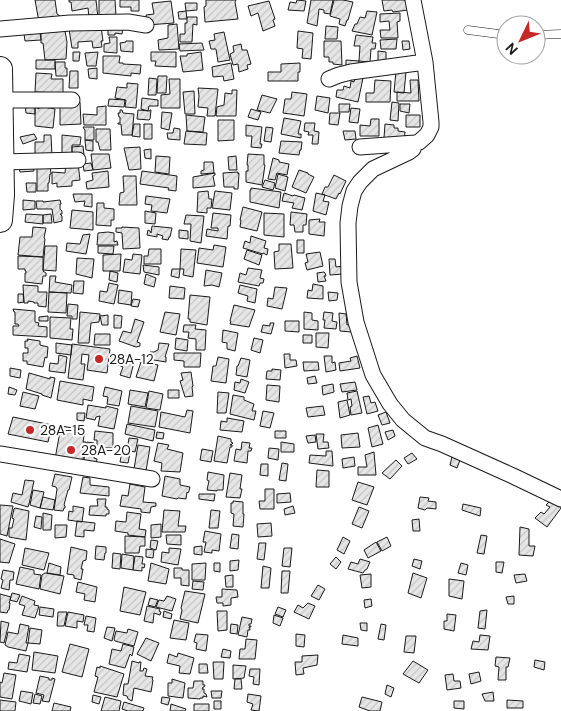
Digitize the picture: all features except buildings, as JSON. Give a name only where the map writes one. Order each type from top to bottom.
[{"type":"main road","points":[[0,69],[2,162],[0,220]]},
{"type":"street","points":[[360,147],[415,143],[424,139],[431,127],[425,62],[413,0]]},
{"type":"street","points":[[0,28],[78,23],[134,22],[146,25]]},
{"type":"street","points":[[329,79],[351,72],[425,62]]},
{"type":"street","points":[[1,100],[72,100]]},
{"type":"street","points":[[415,143],[410,152],[372,169],[364,176],[354,191],[350,206],[348,223],[349,282],[356,322],[373,375],[390,404],[403,420],[425,438],[561,498]]},
{"type":"street","points":[[2,162],[78,160]]},
{"type":"street","points":[[0,454],[152,479]]},
{"type":"lane","points":[[468,30],[496,34]]},
{"type":"lane","points":[[546,35],[561,34]]},
{"type":"place","name":"28A-12","points":[[99,359]]},
{"type":"place","name":"28A-15","points":[[30,430]]},
{"type":"place","name":"28A-20","points":[[71,450]]}]
